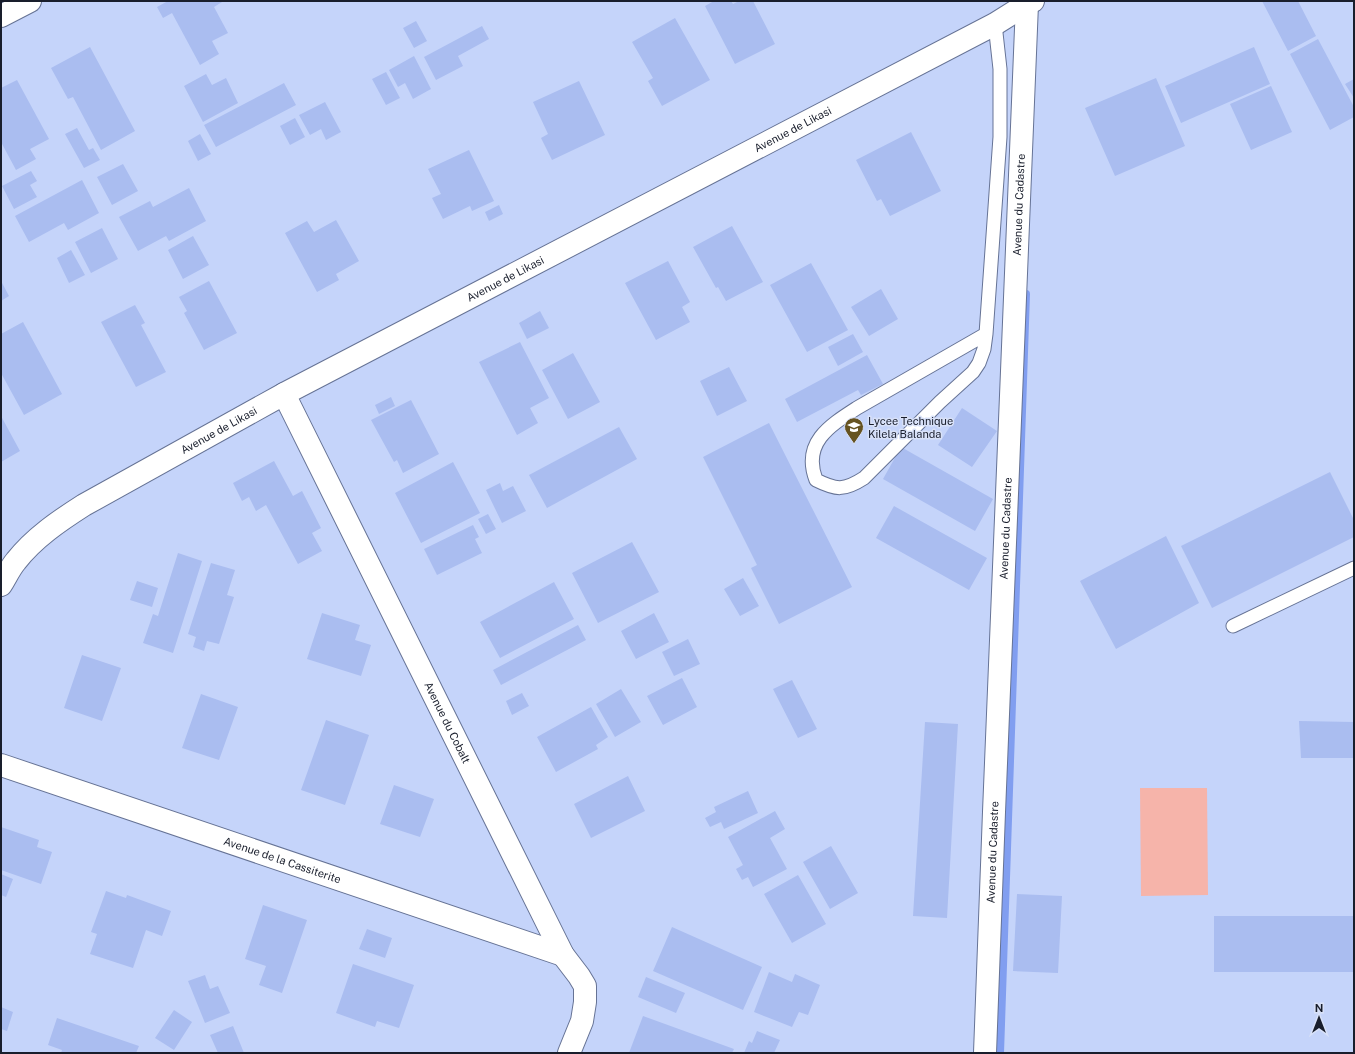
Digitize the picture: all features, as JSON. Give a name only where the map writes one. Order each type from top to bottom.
[{"type":"street","points":[[1,16],[30,1]]},
{"type":"street","name":"Avenue de Likasi","points":[[1,585],[15,562],[33,543],[57,523],[91,502],[284,394],[995,24],[1029,2]]},
{"type":"street","name":"Avenue du Cadastre","points":[[985,1053],[994,804],[1029,2]]},
{"type":"street","name":"Avenue du Cobalt","points":[[284,394],[563,955],[585,986],[585,1002],[582,1021],[569,1053]]},
{"type":"street","name":"Avenue de la Cassiterite","points":[[1,765],[563,955]]},
{"type":"lane","points":[[986,334],[856,408],[824,432],[815,445],[811,456],[812,469],[816,480],[828,486],[840,488],[852,486],[864,478],[940,402],[973,372],[979,363],[984,349],[986,334],[1000,137],[1000,69],[995,24]]},
{"type":"lane","points":[[1233,626],[1354,568]]},
{"type":"shaded area","points":[[1140,788],[1207,788],[1208,895],[1141,896]]},
{"type":"building","points":[[168,1],[222,1],[214,7],[228,33],[212,41],[219,54],[200,65],[172,13],[163,18],[157,7]]},
{"type":"building","points":[[714,1],[731,1],[733,4],[739,1],[753,1],[775,44],[735,64],[705,6]]},
{"type":"building","points":[[1262,1],[1298,1],[1316,36],[1288,51]]},
{"type":"building","points":[[675,18],[710,80],[662,106],[648,81],[653,78],[632,42]]},
{"type":"building","points":[[416,21],[427,41],[414,48],[403,28]]},
{"type":"building","points":[[482,26],[489,39],[458,56],[463,66],[436,80],[424,57]]},
{"type":"building","points":[[1318,39],[1354,107],[1354,117],[1330,130],[1290,54]]},
{"type":"building","points":[[90,47],[135,131],[101,150],[73,97],[68,99],[51,68]]},
{"type":"building","points":[[1254,47],[1270,84],[1181,123],[1165,86]]},
{"type":"building","points":[[414,56],[431,89],[413,99],[405,83],[398,87],[389,70]]},
{"type":"building","points":[[386,72],[400,98],[386,105],[372,79]]},
{"type":"building","points":[[206,74],[212,85],[226,78],[238,103],[203,122],[184,86]]},
{"type":"building","points":[[1156,78],[1185,146],[1115,176],[1085,108]]},
{"type":"building","points":[[1354,79],[1354,98],[1345,84]]},
{"type":"building","points":[[17,80],[49,139],[30,149],[36,159],[16,170],[1,142],[1,88]]},
{"type":"building","points":[[579,81],[605,135],[552,160],[541,138],[548,134],[533,102]]},
{"type":"building","points":[[284,83],[296,105],[216,147],[204,125]]},
{"type":"building","points":[[1271,86],[1292,132],[1251,150],[1230,104]]},
{"type":"building","points":[[325,102],[341,132],[326,140],[321,129],[310,135],[299,115]]},
{"type":"building","points":[[295,118],[305,137],[290,145],[280,126]]},
{"type":"building","points":[[77,128],[89,150],[93,148],[100,160],[84,168],[65,134]]},
{"type":"building","points":[[911,132],[941,191],[890,216],[881,199],[877,201],[856,160]]},
{"type":"building","points":[[200,134],[211,154],[198,161],[188,141]]},
{"type":"building","points":[[469,150],[494,201],[472,211],[470,206],[443,219],[432,198],[441,194],[428,169]]},
{"type":"building","points":[[123,164],[138,191],[112,205],[97,177]]},
{"type":"building","points":[[31,171],[37,181],[30,185],[37,197],[14,209],[2,186]]},
{"type":"building","points":[[82,180],[99,213],[68,230],[64,223],[29,242],[15,216]]},
{"type":"building","points":[[189,188],[206,221],[169,241],[166,236],[138,251],[119,217],[150,201],[153,207]]},
{"type":"building","points":[[499,205],[503,214],[489,221],[485,212]]},
{"type":"building","points":[[336,220],[359,261],[336,274],[339,280],[317,292],[285,233],[307,221],[314,232]]},
{"type":"building","points":[[732,226],[763,282],[726,301],[718,287],[716,288],[693,247]]},
{"type":"building","points":[[102,228],[118,259],[91,273],[75,242]]},
{"type":"building","points":[[193,236],[209,265],[183,279],[168,250]]},
{"type":"building","points":[[71,250],[85,275],[69,283],[57,258]]},
{"type":"building","points":[[668,261],[690,302],[682,307],[690,322],[656,340],[625,283]]},
{"type":"building","points":[[811,263],[848,330],[807,352],[770,285]]},
{"type":"building","points":[[1,281],[9,296],[1,301]]},
{"type":"building","points":[[209,281],[237,333],[204,350],[184,313],[187,311],[179,297]]},
{"type":"building","points":[[881,289],[898,319],[869,336],[851,307]]},
{"type":"building","points":[[135,305],[145,323],[141,325],[166,372],[136,387],[101,322]]},
{"type":"building","points":[[540,311],[549,328],[527,339],[519,323]]},
{"type":"building","points":[[23,322],[62,394],[24,415],[1,373],[1,334]]},
{"type":"building","points":[[853,334],[863,352],[838,366],[828,347]]},
{"type":"building","points":[[520,342],[549,398],[530,408],[538,423],[517,435],[479,362]]},
{"type":"building","points":[[573,353],[600,402],[568,419],[542,370]]},
{"type":"building","points":[[867,355],[883,384],[861,395],[858,390],[797,422],[785,399]]},
{"type":"building","points":[[729,367],[747,401],[717,416],[700,381]]},
{"type":"building","points":[[391,397],[395,406],[379,414],[375,405]]},
{"type":"building","points":[[411,400],[439,454],[403,473],[397,460],[394,462],[371,420]]},
{"type":"building","points":[[962,408],[997,431],[972,467],[938,445]]},
{"type":"building","points":[[1,416],[20,451],[1,462]]},
{"type":"building","points":[[769,423],[852,587],[779,624],[751,568],[757,565],[703,457]]},
{"type":"building","points":[[619,427],[637,459],[547,508],[529,475]]},
{"type":"building","points":[[901,447],[993,499],[975,531],[883,479]]},
{"type":"building","points":[[274,461],[293,496],[302,491],[321,528],[312,533],[322,551],[298,564],[266,505],[256,511],[249,497],[242,501],[233,483]]},
{"type":"building","points":[[453,462],[480,513],[421,543],[395,493]]},
{"type":"building","points":[[1330,472],[1354,520],[1354,537],[1212,608],[1181,546]]},
{"type":"building","points":[[500,483],[503,491],[513,486],[526,511],[502,523],[486,490]]},
{"type":"building","points":[[894,506],[987,558],[969,590],[876,538]]},
{"type":"building","points":[[488,514],[496,529],[486,534],[478,519]]},
{"type":"building","points":[[473,525],[479,537],[475,539],[482,553],[437,575],[424,549]]},
{"type":"building","points":[[1166,536],[1199,603],[1116,649],[1080,581]]},
{"type":"building","points":[[632,542],[659,592],[598,623],[572,573]]},
{"type":"building","points":[[178,553],[202,561],[173,653],[143,643],[153,614],[158,616]]},
{"type":"building","points":[[211,563],[235,570],[227,595],[234,597],[219,644],[207,641],[204,651],[193,647],[196,637],[188,634]]},
{"type":"building","points":[[743,578],[759,606],[740,616],[724,589]]},
{"type":"building","points":[[137,581],[158,588],[152,607],[130,600]]},
{"type":"building","points":[[554,582],[574,619],[500,658],[480,622]]},
{"type":"building","points":[[322,613],[360,625],[355,640],[371,645],[361,676],[307,659]]},
{"type":"building","points":[[654,613],[669,642],[636,659],[621,631]]},
{"type":"building","points":[[578,625],[586,640],[501,685],[493,670]]},
{"type":"building","points":[[688,639],[700,664],[674,676],[662,652]]},
{"type":"building","points":[[82,655],[121,668],[102,721],[64,708]]},
{"type":"building","points":[[682,678],[697,707],[663,725],[647,696]]},
{"type":"building","points":[[792,680],[817,729],[798,738],[773,689]]},
{"type":"building","points":[[621,689],[641,722],[615,737],[596,704]]},
{"type":"building","points":[[522,693],[529,706],[512,715],[506,701]]},
{"type":"building","points":[[201,694],[238,707],[219,760],[182,748]]},
{"type":"building","points":[[591,707],[608,737],[596,745],[598,749],[556,772],[537,737]]},
{"type":"building","points":[[326,720],[369,735],[345,805],[301,790]]},
{"type":"building","points":[[1299,721],[1354,722],[1354,758],[1301,758]]},
{"type":"building","points":[[925,722],[958,724],[947,918],[913,916]]},
{"type":"building","points":[[628,776],[645,811],[591,838],[574,804]]},
{"type":"building","points":[[394,785],[434,799],[420,837],[380,824]]},
{"type":"building","points":[[748,791],[758,813],[724,829],[721,822],[710,827],[705,818],[716,812],[714,807]]},
{"type":"building","points":[[775,811],[785,829],[770,838],[787,869],[753,887],[748,877],[742,880],[736,869],[743,865],[728,837]]},
{"type":"building","points":[[1,827],[39,840],[37,847],[52,852],[41,884],[1,870]]},
{"type":"building","points":[[831,846],[858,893],[830,909],[803,862]]},
{"type":"building","points":[[1,874],[13,879],[6,897],[1,895]]},
{"type":"building","points":[[798,875],[826,924],[792,943],[764,894]]},
{"type":"building","points":[[106,891],[126,898],[127,895],[171,911],[162,936],[146,930],[133,968],[90,954],[97,934],[91,932]]},
{"type":"building","points":[[1017,894],[1062,896],[1058,973],[1013,971]]},
{"type":"building","points":[[263,905],[307,920],[282,993],[259,985],[266,966],[245,959]]},
{"type":"building","points":[[1214,916],[1354,916],[1354,972],[1214,972]]},
{"type":"building","points":[[672,927],[762,967],[743,1010],[653,971]]},
{"type":"building","points":[[367,929],[392,938],[385,958],[359,949]]},
{"type":"building","points":[[353,964],[414,985],[399,1028],[377,1021],[375,1027],[336,1013]]},
{"type":"building","points":[[769,972],[792,982],[795,974],[820,985],[808,1015],[799,1012],[792,1027],[754,1012]]},
{"type":"building","points":[[205,975],[210,989],[218,986],[230,1013],[205,1023],[188,981]]},
{"type":"building","points":[[646,977],[685,993],[676,1013],[638,997]]},
{"type":"building","points":[[1,1007],[13,1012],[7,1031],[1,1029]]},
{"type":"building","points":[[174,1010],[192,1022],[174,1050],[155,1038]]},
{"type":"building","points":[[643,1016],[734,1049],[732,1053],[629,1053]]},
{"type":"building","points":[[57,1018],[139,1046],[136,1053],[61,1053],[62,1050],[48,1045]]},
{"type":"building","points":[[233,1026],[244,1053],[218,1053],[210,1035]]},
{"type":"building","points":[[757,1031],[780,1040],[774,1053],[744,1053],[749,1041],[752,1043]]},
{"type":"waterway","points":[[1000,1053],[1026,294]]},
{"type":"place","name":"Lycee Technique Kilela Balanda","points":[[854,444]]}]
